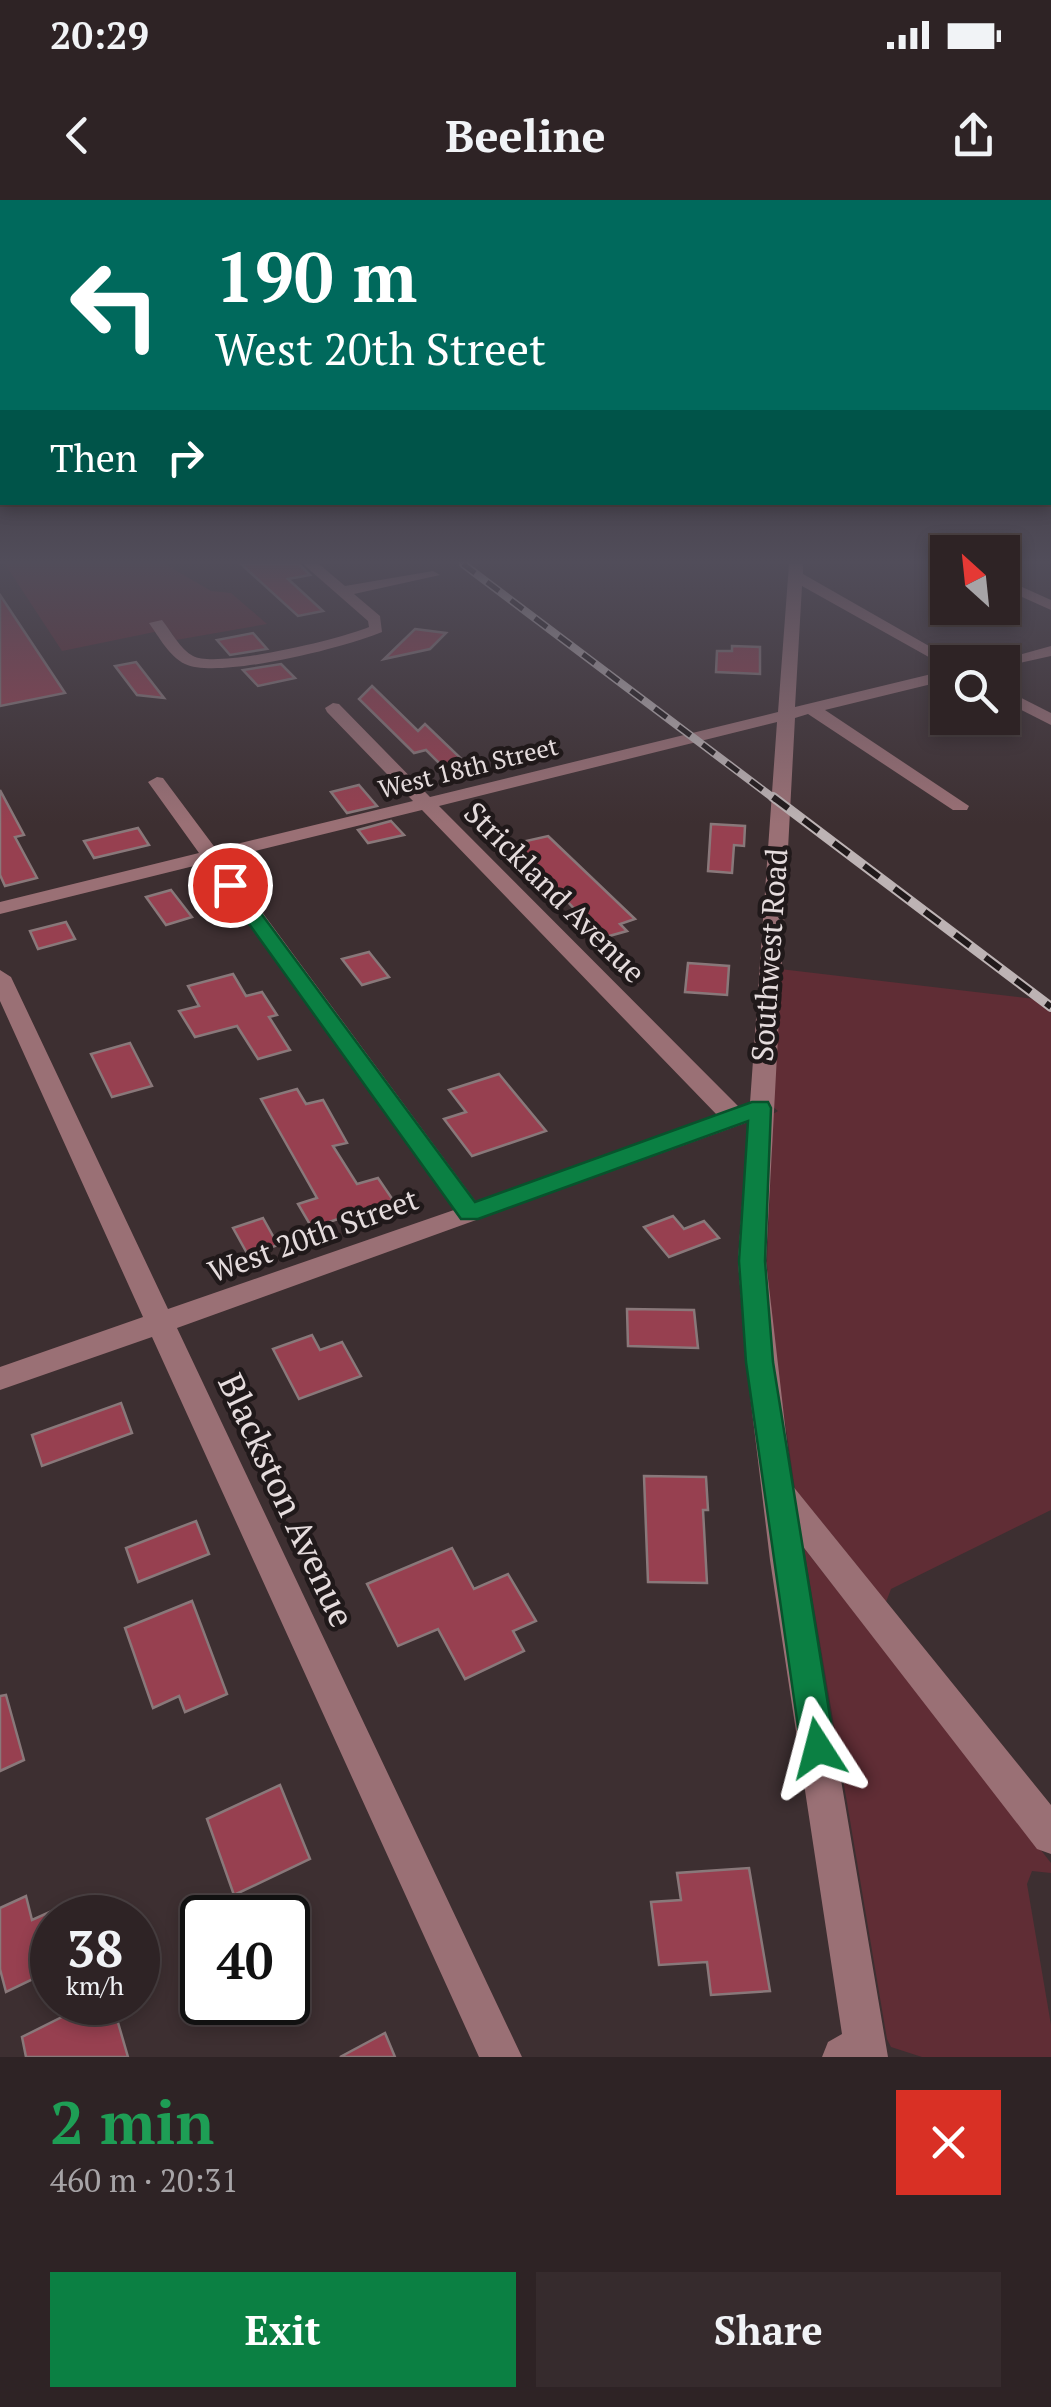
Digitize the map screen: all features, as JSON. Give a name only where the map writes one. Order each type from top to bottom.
[{"type":"street","points":[[178,651],[201,664],[291,651]]},
{"type":"street","name":"Southwest Road","points":[[797,651],[798,711],[747,1112],[752,1261],[760,1362],[777,1489],[858,2052]]},
{"type":"street","points":[[1020,658],[1051,651]]},
{"type":"street","name":"West 18th Street","points":[[0,908],[930,679]]},
{"type":"street","points":[[1020,703],[1051,720]]},
{"type":"street","name":"Strickland Avenue","points":[[332,708],[426,804],[747,1112]]},
{"type":"street","points":[[798,711],[960,806]]},
{"type":"street","points":[[158,782],[470,1213]]},
{"type":"street","name":"Blackston Avenue","points":[[0,977],[500,2057]]},
{"type":"street","name":"West 20th Street","points":[[0,1379],[747,1112]]},
{"type":"street","points":[[777,1489],[1051,1835]]},
{"type":"shaded area","points":[[780,969],[1051,1001],[1051,1510],[891,1589],[886,1602],[795,1489],[774,1346],[767,1263],[773,1114],[778,1111],[773,1107]]},
{"type":"shaded area","points":[[804,1548],[1051,1863],[1051,1873],[1032,1871],[1027,1884],[1051,2025],[1051,2057],[922,2057],[891,2047],[887,2039]]},
{"type":"building","points":[[0,651],[37,651],[65,693],[0,706]]},
{"type":"building","points":[[226,651],[257,651],[230,655]]},
{"type":"building","points":[[393,651],[422,651],[384,659]]},
{"type":"building","points":[[717,651],[760,651],[760,674],[716,672]]},
{"type":"building","points":[[136,662],[164,698],[137,695],[115,666]]},
{"type":"building","points":[[281,664],[295,678],[258,686],[243,670]]},
{"type":"building","points":[[372,686],[418,731],[425,724],[477,774],[455,779],[426,750],[414,753],[359,699]]},
{"type":"building","points":[[359,785],[377,806],[347,813],[331,792]]},
{"type":"building","points":[[0,790],[24,835],[15,837],[37,878],[5,886],[0,875]]},
{"type":"building","points":[[391,821],[404,835],[368,843],[358,830]]},
{"type":"building","points":[[711,824],[745,826],[744,846],[734,845],[732,873],[708,871]]},
{"type":"building","points":[[138,828],[149,845],[94,858],[84,841]]},
{"type":"building","points":[[548,836],[635,919],[620,924],[627,931],[602,938],[513,844]]},
{"type":"building","points":[[171,890],[192,917],[166,925],[146,897]]},
{"type":"building","points":[[66,922],[75,939],[38,949],[30,931]]},
{"type":"building","points":[[369,952],[389,977],[362,985],[342,959]]},
{"type":"building","points":[[688,963],[729,966],[727,995],[685,992]]},
{"type":"building","points":[[233,974],[246,996],[262,992],[277,1015],[269,1017],[290,1050],[258,1059],[237,1026],[195,1037],[179,1011],[199,1006],[188,986]]},
{"type":"building","points":[[130,1043],[152,1086],[112,1097],[91,1054]]},
{"type":"building","points":[[499,1074],[546,1131],[472,1156],[444,1119],[466,1112],[449,1090]]},
{"type":"building","points":[[297,1089],[306,1104],[323,1100],[347,1143],[333,1146],[357,1184],[378,1178],[393,1200],[312,1228],[298,1204],[317,1198],[261,1099]]},
{"type":"building","points":[[673,1216],[684,1229],[704,1221],[719,1238],[669,1257],[644,1227]]},
{"type":"building","points":[[263,1218],[278,1245],[248,1255],[233,1228]]},
{"type":"building","points":[[627,1309],[694,1310],[698,1348],[628,1346]]},
{"type":"building","points":[[312,1335],[320,1350],[342,1342],[361,1376],[299,1399],[273,1349]]},
{"type":"building","points":[[121,1403],[132,1433],[42,1466],[32,1435]]},
{"type":"building","points":[[644,1476],[706,1477],[708,1510],[703,1510],[707,1583],[648,1582]]},
{"type":"building","points":[[196,1521],[209,1554],[138,1582],[126,1548]]},
{"type":"building","points":[[452,1548],[474,1589],[508,1574],[536,1621],[513,1631],[524,1651],[465,1679],[438,1629],[398,1646],[367,1584]]},
{"type":"building","points":[[192,1601],[227,1694],[185,1712],[179,1696],[153,1708],[125,1628]]},
{"type":"building","points":[[6,1695],[24,1760],[0,1771],[0,1696]]},
{"type":"building","points":[[280,1785],[310,1859],[234,1895],[207,1819]]},
{"type":"building","points":[[749,1868],[770,1991],[711,1995],[707,1962],[659,1965],[651,1902],[681,1900],[677,1873]]},
{"type":"building","points":[[26,1896],[30,1912],[30,1981],[6,1992],[0,1969],[0,1908]]},
{"type":"building","points":[[46,2025],[119,2025],[128,2057],[26,2057],[22,2037]]},
{"type":"building","points":[[385,2033],[395,2057],[340,2057]]},
{"type":"railway","points":[[578,651],[776,800]]},
{"type":"railway","points":[[773,797],[1051,1007]]},
{"type":"route","points":[[230,885],[470,1213],[760,1108],[752,1261],[760,1362],[818,1748]]}]
